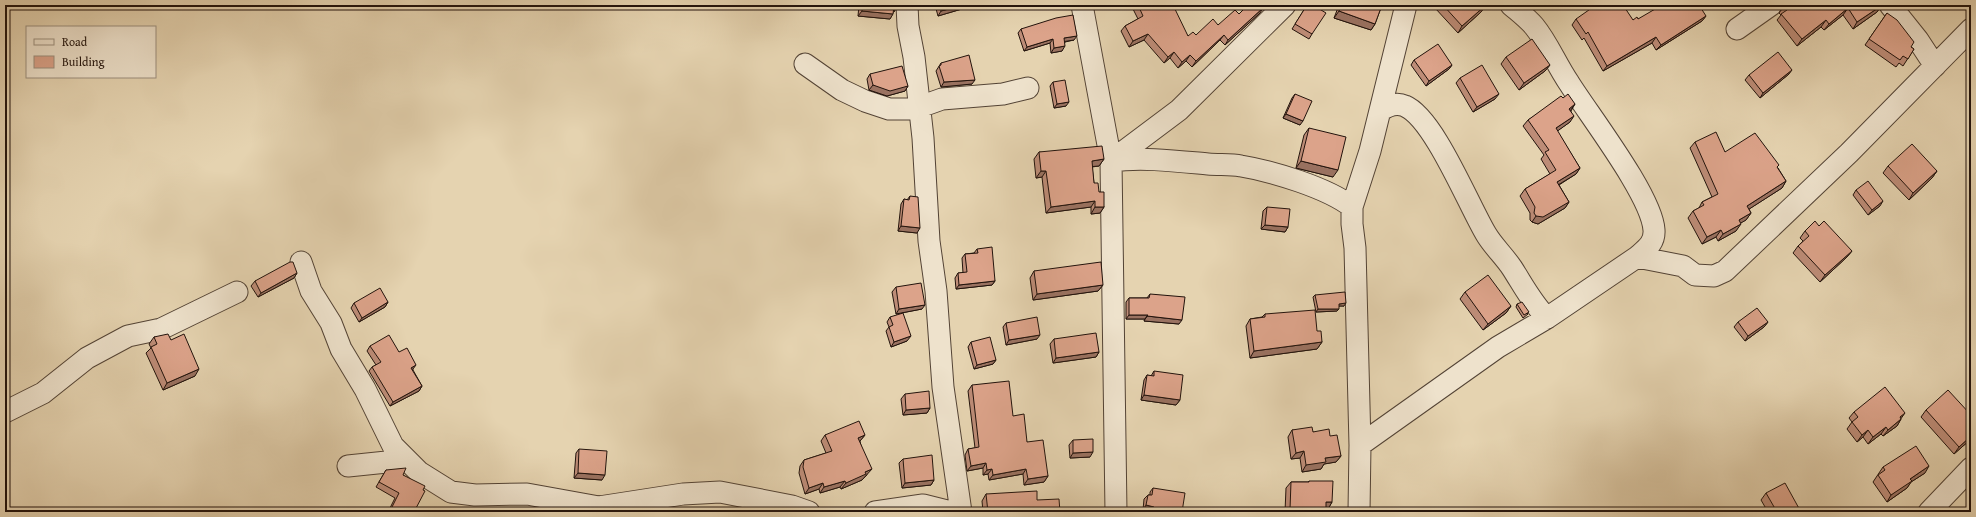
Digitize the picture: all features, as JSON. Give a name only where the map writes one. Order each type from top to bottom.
[{"type":"street","points":[[907,5],[908,26],[920,106],[927,176],[929,240],[936,291],[943,387],[961,512]]},
{"type":"street","points":[[1082,5],[1111,161],[1116,512]]},
{"type":"street","points":[[1111,161],[1179,110],[1285,5]]},
{"type":"street","points":[[1359,512],[1360,445],[1355,248],[1352,224],[1352,207],[1370,151],[1406,5]]},
{"type":"street","points":[[1360,445],[1498,347],[1547,318],[1637,257],[1650,245],[1654,231],[1652,217],[1635,183],[1567,81],[1547,44],[1534,26],[1512,5]]},
{"type":"street","points":[[1737,29],[1771,5]]},
{"type":"street","points":[[1890,5],[1918,40],[1935,66]]},
{"type":"street","points":[[1654,231],[1683,266],[1695,275],[1714,276],[1725,271],[1838,164],[1971,29]]},
{"type":"street","points":[[805,64],[842,90],[864,101],[889,110],[914,109],[942,98],[1003,94],[1028,88]]},
{"type":"street","points":[[1380,111],[1387,106],[1397,104],[1405,106],[1413,111],[1456,175],[1486,234],[1512,268],[1539,310],[1547,318]]},
{"type":"street","points":[[1111,161],[1166,160],[1213,165],[1240,165],[1292,179],[1343,200],[1352,207]]},
{"type":"street","points":[[1637,257],[1683,266]]},
{"type":"street","points":[[301,262],[311,291],[331,323],[341,348],[365,389],[393,446],[419,472],[451,492],[475,495],[527,494],[599,507],[683,494],[720,492],[792,506],[809,512]]},
{"type":"street","points":[[5,412],[43,393],[87,358],[128,336],[161,329],[237,292]]},
{"type":"street","points":[[348,466],[406,460]]},
{"type":"street","points":[[1929,512],[1971,468]]},
{"type":"street","points":[[875,512],[923,505],[951,512]]},
{"type":"building","points":[[862,5],[897,5],[897,7],[894,6],[893,14],[862,11]]},
{"type":"building","points":[[940,5],[964,5],[941,11]]},
{"type":"building","points":[[1138,5],[1173,5],[1188,36],[1193,32],[1196,35],[1213,19],[1218,25],[1235,10],[1239,14],[1248,5],[1262,5],[1264,7],[1228,40],[1224,35],[1196,61],[1190,55],[1182,62],[1174,52],[1168,57],[1148,34],[1133,41],[1125,26],[1143,16]]},
{"type":"building","points":[[1307,5],[1313,5],[1326,13],[1312,34],[1295,24]]},
{"type":"building","points":[[1341,5],[1382,5],[1375,24],[1339,11]]},
{"type":"building","points":[[1443,5],[1486,5],[1462,26]]},
{"type":"building","points":[[1596,5],[1623,5],[1633,20],[1637,17],[1638,19],[1662,5],[1699,5],[1706,16],[1661,45],[1656,37],[1607,66],[1588,32],[1586,34],[1576,19]]},
{"type":"building","points":[[1784,6],[1881,6],[1857,22],[1848,8],[1829,24],[1826,20],[1802,39],[1781,14],[1787,10]]},
{"type":"building","points":[[1887,13],[1897,20],[1914,42],[1911,47],[1914,49],[1908,59],[1903,56],[1900,60],[1869,39]]},
{"type":"building","points":[[1073,15],[1077,36],[1064,38],[1065,46],[1054,48],[1053,39],[1027,47],[1021,29],[1056,18]]},
{"type":"building","points":[[1532,39],[1550,65],[1524,83],[1506,57]]},
{"type":"building","points":[[1438,44],[1452,65],[1429,81],[1414,60]]},
{"type":"building","points":[[1778,52],[1792,70],[1763,93],[1749,75]]},
{"type":"building","points":[[969,55],[975,80],[944,82],[939,66],[941,63]]},
{"type":"building","points":[[1482,65],[1499,94],[1477,107],[1460,78]]},
{"type":"building","points":[[902,66],[908,86],[890,91],[873,85],[870,74]]},
{"type":"building","points":[[1065,80],[1069,102],[1057,104],[1053,82]]},
{"type":"building","points":[[1295,94],[1312,101],[1303,121],[1286,114]]},
{"type":"building","points":[[1568,94],[1575,104],[1569,109],[1574,116],[1556,128],[1580,168],[1557,182],[1569,202],[1543,217],[1536,216],[1534,213],[1535,207],[1525,189],[1556,170],[1545,152],[1549,150],[1528,120],[1561,96],[1563,98]]},
{"type":"building","points":[[1309,128],[1346,137],[1338,170],[1301,161]]},
{"type":"building","points":[[1716,132],[1725,152],[1755,133],[1779,165],[1777,167],[1786,181],[1747,206],[1751,213],[1739,220],[1741,224],[1723,234],[1721,230],[1707,237],[1693,211],[1704,205],[1702,202],[1718,194],[1695,142]]},
{"type":"building","points":[[1912,144],[1937,171],[1913,193],[1888,166]]},
{"type":"building","points":[[1102,146],[1104,159],[1092,161],[1094,183],[1098,183],[1099,192],[1104,192],[1104,207],[1095,207],[1095,201],[1051,207],[1046,171],[1041,171],[1039,152]]},
{"type":"building","points":[[1868,181],[1883,201],[1872,210],[1856,190]]},
{"type":"building","points":[[910,196],[918,197],[920,228],[901,226],[904,199],[909,200]]},
{"type":"building","points":[[1267,207],[1290,209],[1288,227],[1265,225]]},
{"type":"building","points":[[1815,221],[1819,226],[1824,221],[1852,251],[1825,275],[1798,246],[1809,236],[1805,231]]},
{"type":"building","points":[[992,247],[995,281],[959,285],[958,273],[967,272],[965,254],[978,253],[977,249]]},
{"type":"building","points":[[290,262],[293,262],[297,273],[261,293],[255,281]]},
{"type":"building","points":[[1101,262],[1103,285],[1037,294],[1034,271]]},
{"type":"building","points":[[1488,275],[1511,306],[1488,324],[1465,292]]},
{"type":"building","points":[[921,283],[925,305],[899,309],[896,287]]},
{"type":"building","points":[[380,288],[388,302],[362,318],[354,303]]},
{"type":"building","points":[[1345,292],[1346,303],[1339,304],[1339,309],[1318,309],[1315,295]]},
{"type":"building","points":[[1150,294],[1185,297],[1182,320],[1147,316],[1148,315],[1129,315],[1129,298],[1149,298]]},
{"type":"building","points":[[1522,302],[1529,312],[1524,315],[1517,304]]},
{"type":"building","points":[[1757,308],[1768,322],[1748,336],[1738,322]]},
{"type":"building","points":[[1315,310],[1317,331],[1321,331],[1322,342],[1254,351],[1250,319],[1265,317],[1265,314]]},
{"type":"building","points":[[903,313],[911,336],[894,342],[889,327],[893,325],[890,317]]},
{"type":"building","points":[[1037,317],[1040,335],[1009,340],[1006,323]]},
{"type":"building","points":[[1096,333],[1099,352],[1056,358],[1054,339]]},
{"type":"building","points":[[168,334],[171,340],[184,334],[199,369],[167,383],[151,347],[157,344],[154,337]]},
{"type":"building","points":[[389,335],[399,352],[407,348],[416,365],[411,368],[422,386],[393,402],[372,367],[381,362],[370,346]]},
{"type":"building","points":[[990,337],[996,360],[977,365],[971,342]]},
{"type":"building","points":[[1154,371],[1183,375],[1180,400],[1144,395],[1147,375],[1154,376]]},
{"type":"building","points":[[1009,381],[1013,416],[1024,414],[1027,442],[1043,440],[1048,476],[1028,479],[1026,469],[993,475],[992,469],[987,470],[986,463],[971,466],[968,449],[979,447],[972,385]]},
{"type":"building","points":[[1885,387],[1905,413],[1900,417],[1901,419],[1888,430],[1886,427],[1873,437],[1868,430],[1862,435],[1852,422],[1858,417],[1854,412]]},
{"type":"building","points":[[1948,390],[1971,415],[1971,436],[1959,447],[1926,410]]},
{"type":"building","points":[[929,391],[930,408],[906,410],[905,394]]},
{"type":"building","points":[[859,421],[865,435],[858,438],[872,469],[865,472],[866,474],[846,483],[845,481],[824,487],[823,483],[809,488],[803,467],[804,460],[832,451],[825,435]]},
{"type":"building","points":[[1312,427],[1313,432],[1329,429],[1330,436],[1337,435],[1341,456],[1325,458],[1326,462],[1306,465],[1304,451],[1296,453],[1292,430]]},
{"type":"building","points":[[1093,439],[1093,452],[1073,453],[1073,440]]},
{"type":"building","points":[[1916,446],[1929,466],[1910,479],[1912,481],[1891,495],[1878,475],[1885,470],[1883,467]]},
{"type":"building","points":[[579,449],[607,451],[605,475],[578,473]]},
{"type":"building","points":[[932,455],[934,480],[905,483],[903,459]]},
{"type":"building","points":[[406,468],[403,475],[425,486],[423,490],[425,491],[414,512],[398,512],[391,509],[399,493],[379,482],[386,470]]},
{"type":"building","points":[[1333,481],[1332,502],[1326,502],[1326,511],[1290,509],[1291,482]]},
{"type":"building","points":[[1785,483],[1801,512],[1777,512],[1766,493]]},
{"type":"building","points":[[1153,488],[1185,493],[1182,512],[1153,512],[1154,507],[1146,505],[1148,495],[1152,495]]},
{"type":"building","points":[[1037,491],[1037,500],[1059,499],[1060,512],[988,512],[986,494]]},
{"type":"building","points":[[644,508],[644,512],[625,512],[625,511]]}]
